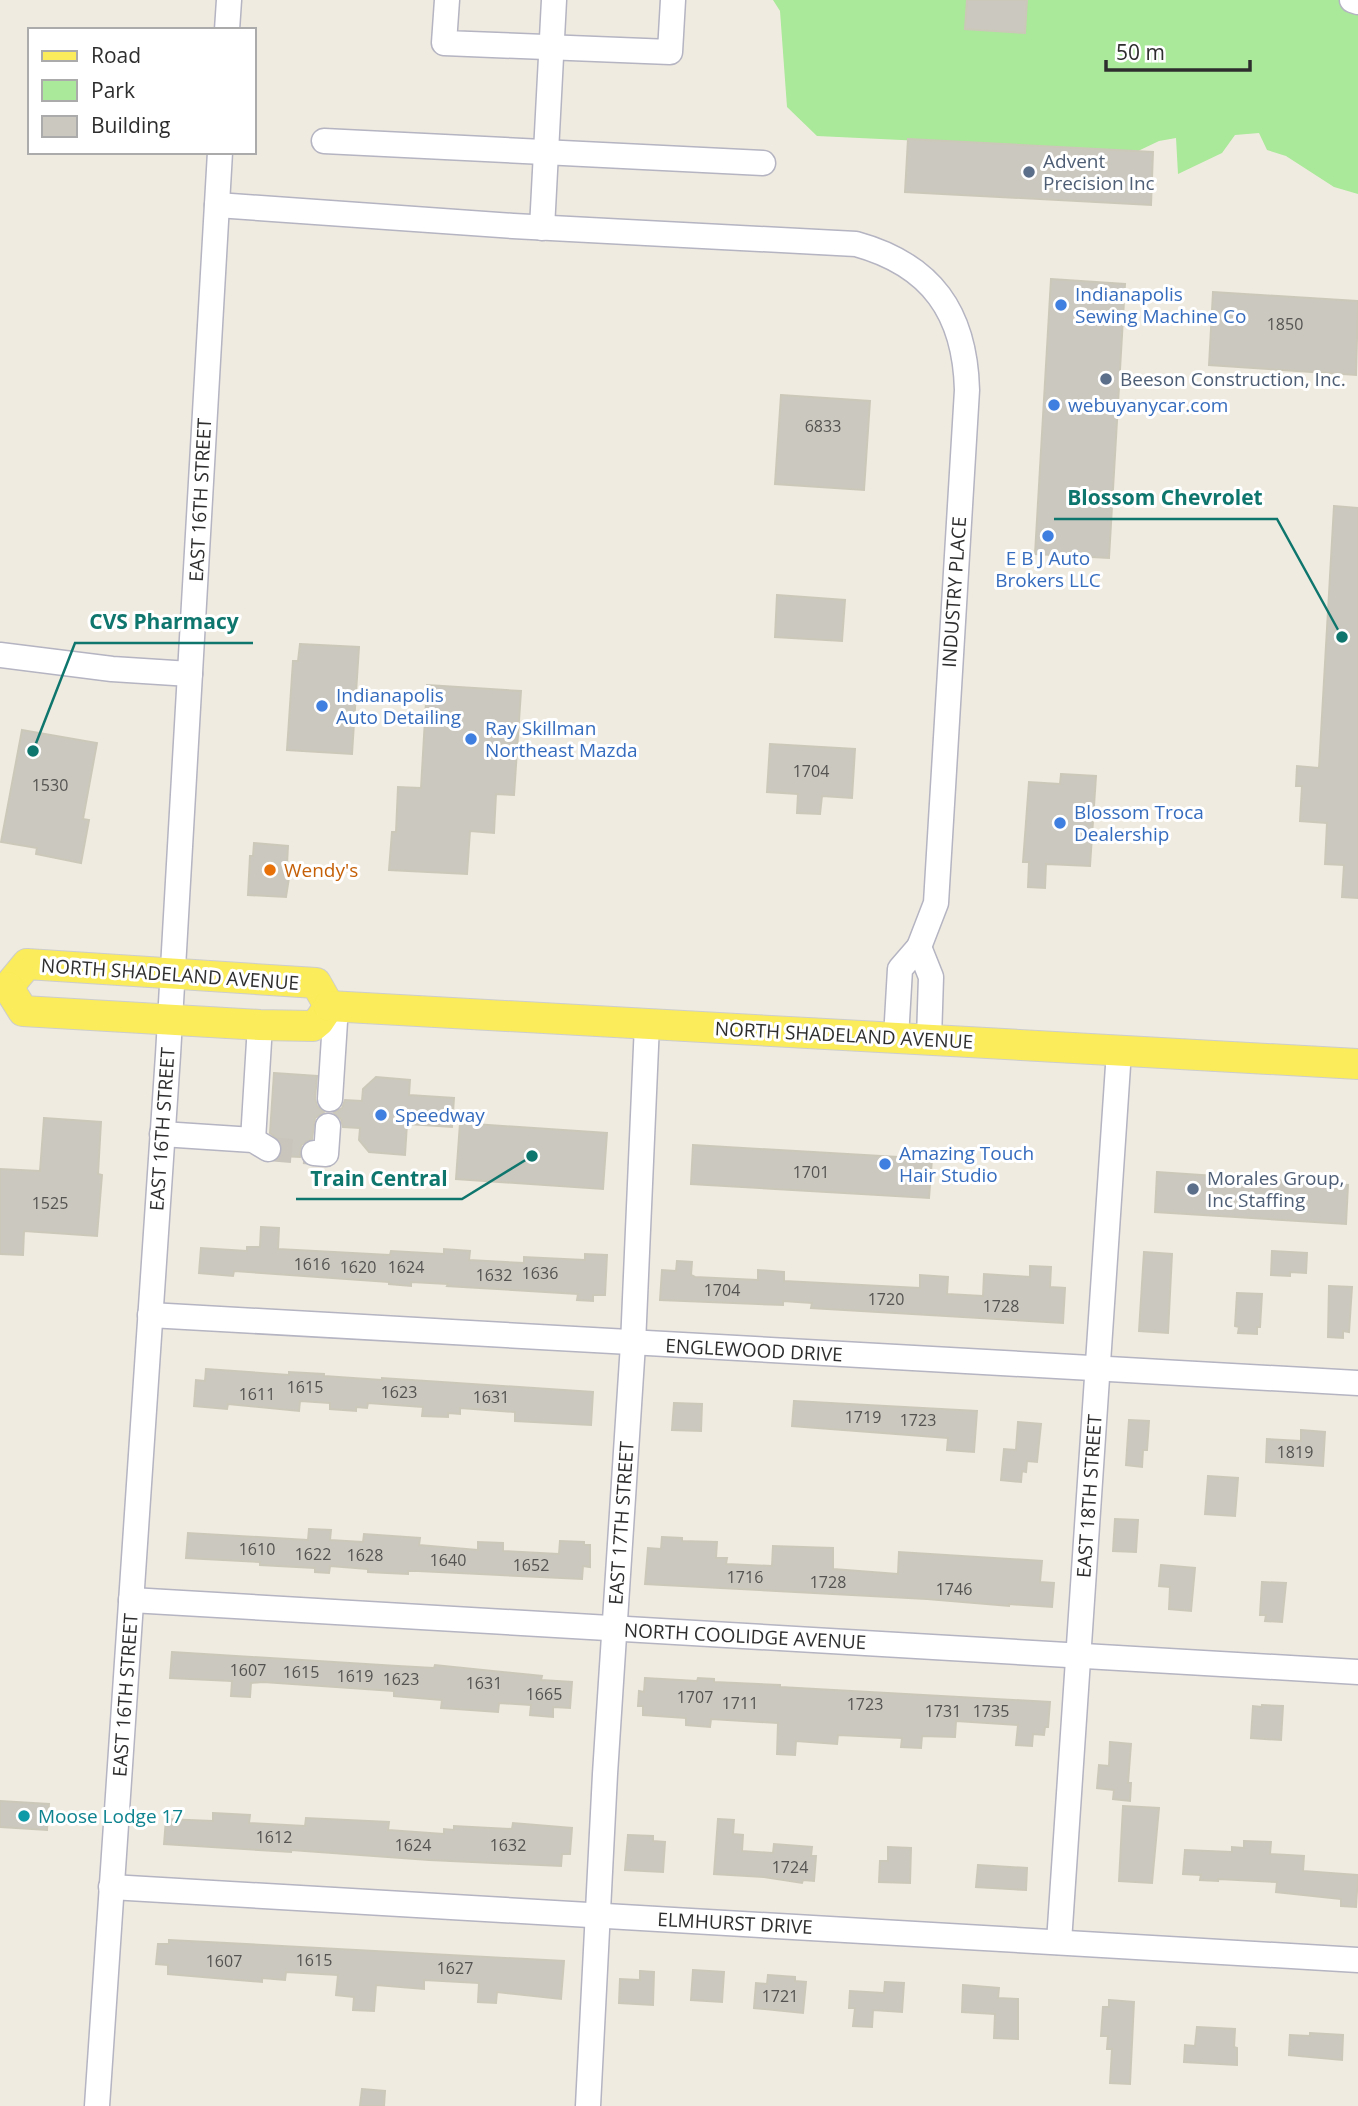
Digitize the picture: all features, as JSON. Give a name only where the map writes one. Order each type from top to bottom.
[{"type":"main road","name":"NORTH SHADELAND AVENUE","points":[[27,964],[316,983],[332,1006],[313,1026],[170,1020],[23,1011],[4,987],[27,964]]},
{"type":"main road","name":"NORTH SHADELAND AVENUE","points":[[332,1006],[1358,1064]]},
{"type":"street","points":[[228,28],[229,0]]},
{"type":"street","points":[[447,0],[444,43],[670,52],[673,0]]},
{"type":"street","points":[[217,205],[542,228],[554,0]]},
{"type":"street","points":[[1352,0],[1358,2]]},
{"type":"street","points":[[324,141],[763,163]]},
{"type":"street","name":"EAST 16TH STREET","points":[[97,2106],[173,974],[220,154]]},
{"type":"street","name":"INDUSTRY PLACE","points":[[542,228],[856,244],[897,258],[938,292],[953,317],[966,364],[967,390],[936,903],[919,947],[900,969],[896,1038]]},
{"type":"street","points":[[0,655],[113,669],[190,674]]},
{"type":"street","points":[[919,947],[931,977],[929,1039]]},
{"type":"street","points":[[330,1099],[332,1006]]},
{"type":"street","name":"EAST 17TH STREET","points":[[588,2106],[633,1344],[647,1024]]},
{"type":"street","points":[[162,1134],[261,1145],[260,1025]]},
{"type":"street","name":"EAST 18TH STREET","points":[[1059,1942],[1119,1051]]},
{"type":"street","points":[[314,1153],[326,1154],[328,1126]]},
{"type":"street","name":"ENGLEWOOD DRIVE","points":[[150,1315],[1358,1383]]},
{"type":"street","name":"NORTH COOLIDGE AVENUE","points":[[131,1600],[1358,1672]]},
{"type":"street","name":"ELMHURST DRIVE","points":[[111,1887],[1358,1960]]},
{"type":"green space","points":[[773,0],[1358,0],[1358,194],[1334,187],[1286,156],[1267,150],[1259,133],[1235,135],[1222,153],[1178,174],[1176,138],[1159,141],[1138,151],[817,136],[787,107],[780,11]]},
{"type":"building","points":[[967,0],[1027,0],[1025,33],[965,29]]},
{"type":"building","name":"Advent Precision Inc","points":[[908,139],[1153,152],[1151,205],[905,192]]},
{"type":"building","points":[[1051,279],[1125,284],[1109,558],[1035,554]]},
{"type":"building","points":[[1213,292],[1358,301],[1356,375],[1209,365]]},
{"type":"building","points":[[781,395],[870,401],[864,490],[775,484]]},
{"type":"building","points":[[1334,506],[1358,508],[1358,898],[1342,897],[1344,865],[1325,864],[1327,823],[1300,821],[1302,786],[1296,786],[1297,766],[1319,768]]},
{"type":"building","points":[[777,595],[845,600],[842,641],[775,637]]},
{"type":"building","name":"Indianapolis Auto Detailing","points":[[300,644],[359,647],[352,754],[287,750],[293,661],[298,661]]},
{"type":"building","name":"Ray Skillman Northeast Mazda","points":[[427,685],[521,691],[514,795],[496,794],[494,833],[470,831],[467,874],[389,870],[392,832],[396,832],[398,787],[421,788]]},
{"type":"building","points":[[22,730],[97,743],[83,819],[89,820],[81,863],[36,854],[37,848],[1,842]]},
{"type":"building","points":[[770,744],[855,749],[852,798],[822,796],[820,814],[797,813],[798,794],[767,792]]},
{"type":"building","name":"Blossom Troca Dealership","points":[[1061,774],[1096,776],[1090,866],[1046,864],[1045,888],[1028,887],[1029,862],[1023,862],[1029,782],[1060,784]]},
{"type":"building","name":"Wendy's","points":[[254,843],[288,846],[287,865],[291,865],[286,897],[248,895],[250,856],[253,856]]},
{"type":"building","points":[[274,1073],[317,1076],[315,1099],[317,1106],[324,1112],[315,1118],[312,1139],[301,1145],[300,1157],[281,1156],[281,1142],[270,1133]]},
{"type":"building","points":[[376,1077],[410,1080],[409,1095],[454,1098],[452,1127],[407,1124],[405,1155],[369,1152],[359,1140],[360,1128],[343,1127],[341,1119],[334,1113],[342,1108],[345,1100],[362,1101],[363,1089]]},
{"type":"building","points":[[44,1118],[101,1122],[98,1174],[102,1175],[97,1236],[24,1231],[23,1255],[0,1254],[0,1169],[40,1171]]},
{"type":"building","points":[[460,1123],[607,1133],[603,1189],[456,1179]]},
{"type":"building","points":[[693,1145],[932,1159],[929,1198],[691,1184]]},
{"type":"building","points":[[1157,1172],[1348,1185],[1346,1224],[1155,1212]]},
{"type":"building","points":[[261,1227],[279,1228],[278,1249],[390,1255],[391,1251],[444,1254],[444,1249],[470,1251],[469,1260],[524,1263],[524,1257],[585,1260],[585,1254],[607,1255],[605,1295],[593,1295],[593,1301],[577,1300],[578,1294],[447,1286],[448,1284],[411,1282],[411,1286],[389,1282],[234,1271],[233,1276],[199,1273],[201,1248],[247,1251],[247,1247],[260,1247]]},
{"type":"building","points":[[1272,1251],[1307,1253],[1306,1273],[1271,1275]]},
{"type":"building","points":[[1144,1252],[1172,1254],[1168,1333],[1139,1331]]},
{"type":"building","points":[[677,1261],[692,1262],[691,1275],[695,1277],[758,1280],[758,1270],[784,1272],[784,1281],[920,1288],[920,1275],[948,1277],[947,1294],[983,1296],[984,1274],[1030,1277],[1030,1266],[1051,1267],[1050,1287],[1065,1288],[1063,1323],[811,1308],[812,1303],[783,1301],[783,1305],[660,1300],[662,1270],[676,1271]]},
{"type":"building","points":[[1329,1286],[1352,1287],[1349,1332],[1343,1331],[1343,1338],[1328,1337]]},
{"type":"building","points":[[1237,1293],[1262,1294],[1260,1327],[1257,1327],[1257,1334],[1238,1333],[1239,1327],[1235,1326]]},
{"type":"building","points":[[206,1369],[593,1392],[591,1425],[515,1421],[515,1412],[460,1408],[460,1414],[448,1413],[448,1417],[422,1416],[423,1407],[368,1403],[367,1408],[356,1407],[356,1411],[330,1409],[330,1403],[300,1401],[299,1411],[228,1404],[227,1409],[194,1406],[196,1380],[205,1381]]},
{"type":"building","points":[[794,1401],[977,1411],[974,1452],[947,1450],[948,1438],[792,1426]]},
{"type":"building","points":[[674,1403],[702,1404],[701,1431],[672,1430]]},
{"type":"building","points":[[1129,1420],[1149,1421],[1147,1450],[1143,1450],[1142,1467],[1126,1465]]},
{"type":"building","points":[[1018,1422],[1041,1424],[1037,1462],[1027,1461],[1021,1482],[1001,1480],[1004,1449],[1016,1450]]},
{"type":"building","points":[[1301,1430],[1325,1432],[1323,1466],[1266,1462],[1267,1439],[1301,1441]]},
{"type":"building","points":[[1208,1476],[1238,1478],[1235,1516],[1205,1514]]},
{"type":"building","points":[[1115,1519],[1138,1520],[1136,1552],[1113,1551]]},
{"type":"building","points":[[309,1529],[331,1530],[330,1540],[363,1542],[364,1534],[420,1538],[419,1545],[478,1550],[478,1542],[503,1543],[503,1551],[559,1554],[560,1541],[584,1542],[584,1545],[590,1545],[590,1567],[583,1566],[582,1579],[418,1571],[408,1571],[408,1574],[387,1573],[330,1566],[329,1573],[315,1572],[315,1568],[260,1565],[260,1562],[186,1558],[188,1533],[308,1540]]},
{"type":"building","points":[[662,1537],[682,1538],[682,1541],[717,1542],[716,1558],[727,1558],[726,1564],[772,1566],[773,1546],[833,1548],[833,1569],[898,1574],[899,1552],[1042,1561],[1040,1582],[1054,1583],[1052,1607],[645,1584],[648,1548],[661,1549]]},
{"type":"building","points":[[1161,1565],[1195,1568],[1191,1611],[1169,1609],[1170,1587],[1159,1586]]},
{"type":"building","points":[[1262,1582],[1286,1583],[1282,1622],[1265,1621],[1266,1615],[1260,1615]]},
{"type":"building","points":[[172,1652],[434,1668],[435,1665],[542,1676],[541,1680],[572,1682],[570,1708],[553,1707],[553,1717],[530,1715],[531,1705],[499,1703],[498,1712],[441,1708],[442,1700],[394,1696],[394,1691],[263,1682],[251,1683],[250,1697],[231,1696],[232,1681],[170,1678]]},
{"type":"building","points":[[645,1678],[697,1681],[698,1678],[714,1679],[714,1682],[780,1687],[1050,1702],[1048,1727],[1045,1727],[1044,1735],[1033,1734],[1032,1746],[1016,1745],[1018,1725],[956,1721],[955,1737],[922,1736],[921,1748],[901,1747],[902,1738],[838,1735],[837,1744],[796,1741],[795,1755],[777,1754],[778,1723],[711,1719],[710,1727],[686,1725],[686,1718],[643,1715],[643,1706],[638,1706],[639,1691],[644,1692]]},
{"type":"building","points":[[1253,1706],[1283,1706],[1281,1740],[1251,1738]]},
{"type":"building","points":[[1110,1742],[1131,1744],[1128,1783],[1131,1783],[1130,1801],[1113,1799],[1114,1790],[1097,1788],[1099,1765],[1109,1766]]},
{"type":"building","points":[[0,1801],[49,1804],[47,1830],[0,1827]]},
{"type":"building","points":[[1123,1806],[1159,1808],[1152,1883],[1119,1881]]},
{"type":"building","points":[[213,1813],[250,1815],[249,1823],[305,1826],[306,1818],[389,1822],[388,1830],[444,1834],[444,1829],[454,1830],[454,1826],[512,1829],[513,1823],[572,1828],[570,1854],[562,1854],[561,1866],[164,1844],[166,1819],[213,1821]]},
{"type":"building","points":[[718,1819],[734,1820],[733,1834],[743,1835],[742,1851],[773,1853],[774,1844],[812,1847],[811,1856],[816,1856],[814,1881],[803,1880],[802,1883],[764,1877],[714,1874]]},
{"type":"building","points":[[628,1835],[653,1836],[653,1841],[665,1842],[663,1872],[625,1870]]},
{"type":"building","points":[[1244,1841],[1271,1842],[1270,1854],[1304,1856],[1303,1871],[1358,1875],[1356,1907],[1341,1906],[1341,1899],[1276,1892],[1277,1882],[1200,1880],[1201,1875],[1183,1874],[1185,1850],[1232,1852],[1232,1847],[1244,1848]]},
{"type":"building","points":[[888,1847],[911,1848],[910,1883],[879,1882],[880,1861],[888,1861]]},
{"type":"building","points":[[978,1865],[1027,1868],[1026,1890],[976,1887]]},
{"type":"building","points":[[169,1940],[564,1961],[561,1999],[497,1992],[496,2003],[478,2002],[479,1983],[424,1980],[424,1989],[376,1985],[374,2011],[353,2010],[354,1997],[336,1995],[338,1975],[286,1972],[285,1980],[262,1978],[262,1982],[168,1974],[168,1965],[156,1964],[158,1944],[169,1944]]},
{"type":"building","points":[[693,1970],[724,1972],[722,2002],[691,2000]]},
{"type":"building","points":[[640,1971],[654,1972],[653,2005],[619,2003],[620,1979],[640,1980]]},
{"type":"building","points":[[768,1975],[795,1977],[795,1981],[806,1982],[803,2013],[754,2008],[756,1983],[767,1984]]},
{"type":"building","points":[[885,1982],[904,1983],[902,2012],[873,2010],[872,2027],[853,2026],[855,2008],[849,2008],[850,1991],[884,1993]]},
{"type":"building","points":[[963,1985],[999,1988],[998,1998],[1018,1999],[1018,2039],[994,2038],[995,2014],[962,2012]]},
{"type":"building","points":[[1109,2000],[1134,2002],[1130,2084],[1110,2083],[1112,2049],[1107,2049],[1108,2036],[1101,2036],[1103,2007],[1109,2007]]},
{"type":"building","points":[[1197,2027],[1235,2029],[1237,2065],[1184,2062],[1185,2045],[1195,2046]]},
{"type":"building","points":[[1310,2033],[1343,2035],[1342,2060],[1289,2055],[1290,2035],[1310,2036]]},
{"type":"building","points":[[362,2089],[385,2091],[384,2106],[360,2106]]},
{"type":"tunnel","points":[[268,1149],[314,1153]]},
{"type":"place","name":"Advent Precision Inc","points":[[1029,172]]},
{"type":"place","name":"Indianapolis Sewing Machine Co","points":[[1061,305]]},
{"type":"place","name":"Beeson Construction, Inc.","points":[[1106,379]]},
{"type":"place","name":"webuyanycar.com","points":[[1054,405]]},
{"type":"place","name":"E B J Auto Brokers LLC","points":[[1048,536]]},
{"type":"place","name":"Blossom Chevrolet","points":[[1342,637]]},
{"type":"place","name":"Indianapolis Auto Detailing","points":[[322,706]]},
{"type":"place","name":"Ray Skillman Northeast Mazda","points":[[471,739]]},
{"type":"place","name":"CVS Pharmacy","points":[[33,751]]},
{"type":"place","name":"Blossom Troca Dealership","points":[[1060,823]]},
{"type":"place","name":"Wendy's","points":[[270,870]]},
{"type":"place","name":"Speedway","points":[[381,1115]]},
{"type":"place","name":"Train Central","points":[[532,1156]]},
{"type":"place","name":"Amazing Touch Hair Studio","points":[[885,1164]]},
{"type":"place","name":"Morales Group, Inc Staffing","points":[[1193,1189]]},
{"type":"place","name":"Moose Lodge 17","points":[[24,1816]]}]
